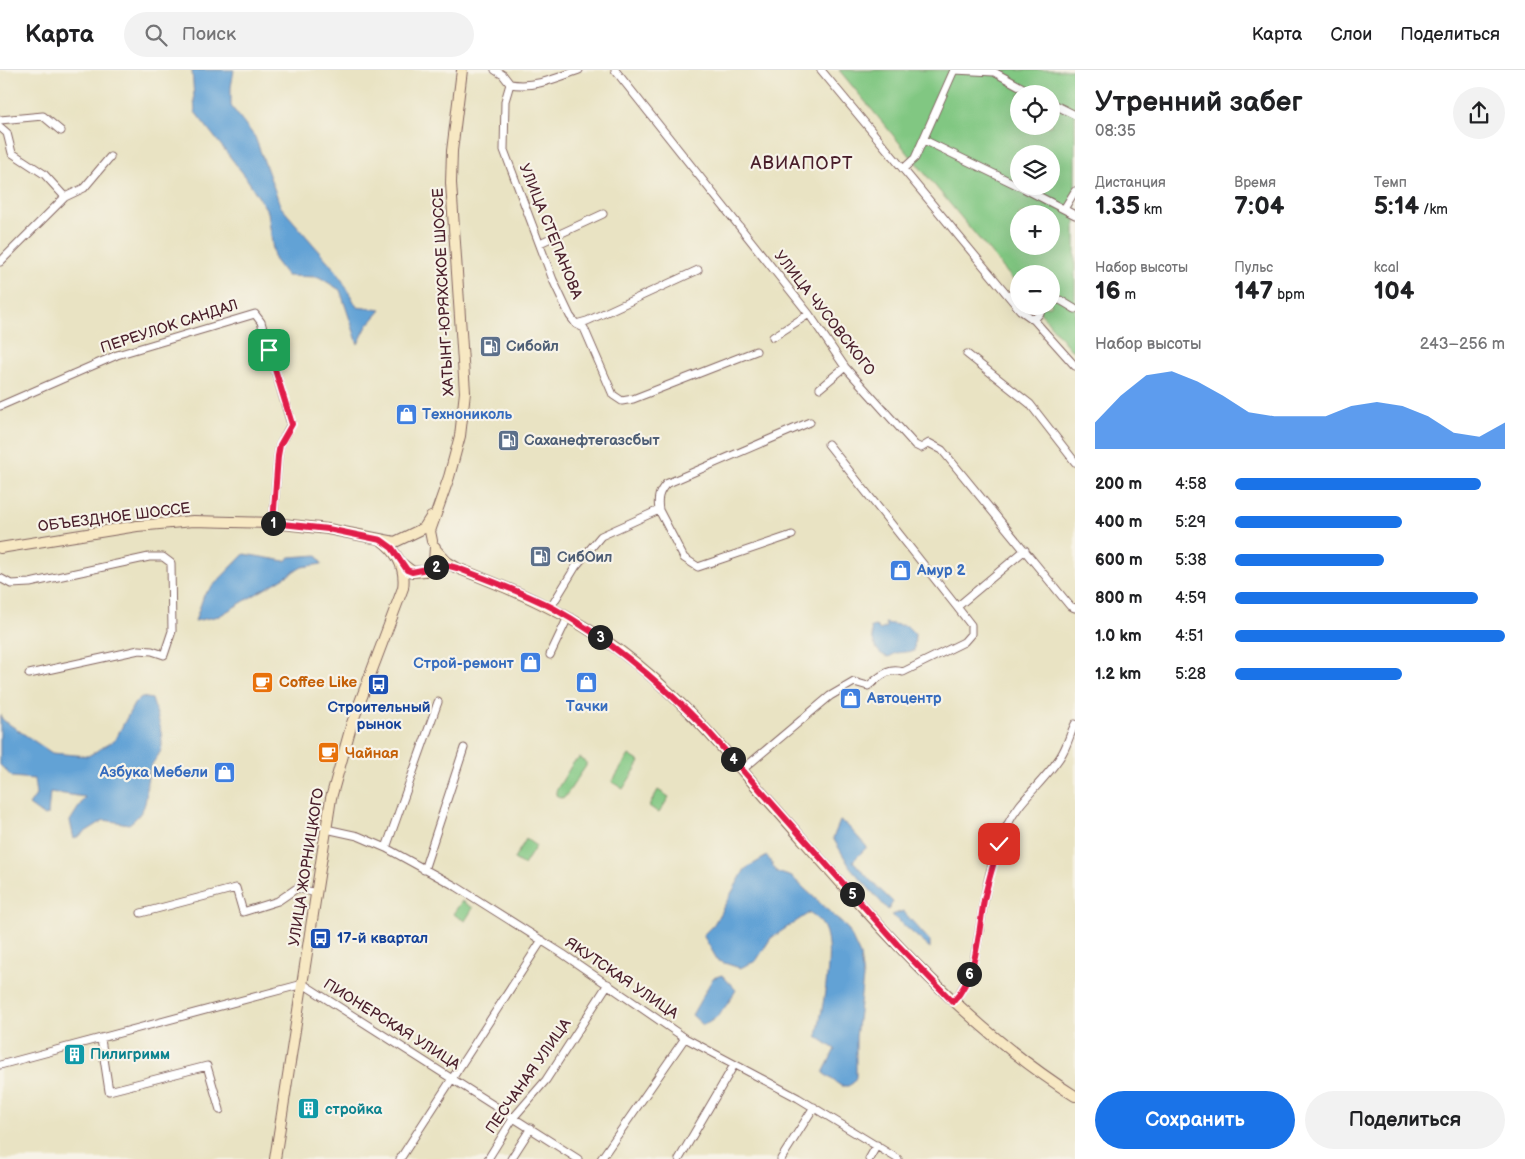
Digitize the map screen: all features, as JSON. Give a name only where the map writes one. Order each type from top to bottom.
[{"type":"main road","name":"ХАТЫНГ-ЮРЯХСКОЕ ШОССЕ","points":[[434,546],[430,531],[436,508],[449,477],[460,436],[466,392],[451,183],[452,151],[462,70]]},
{"type":"main road","name":"ХАТЫНГ-ЮРЯХСКОЕ ШОССЕ","points":[[408,536],[424,528],[436,508]]},
{"type":"main road","name":"ОБЪЕЗДНОЕ ШОССЕ","points":[[0,548],[156,524],[193,521],[273,523],[328,529],[395,542],[408,536]]},
{"type":"main road","points":[[400,562],[397,553],[400,544],[408,536],[423,535],[447,562],[457,568]]},
{"type":"main road","points":[[381,540],[392,548],[400,562],[412,572],[446,565],[457,568],[551,607],[637,664],[677,700],[897,944],[953,1002],[1000,1042],[1075,1096]]},
{"type":"main road","points":[[427,569],[434,562],[434,546]]},
{"type":"main road","name":"УЛИЦА ЖОРНИЦКОГО","points":[[400,562],[405,573],[404,588]]},
{"type":"main road","name":"УЛИЦА ЖОРНИЦКОГО","points":[[275,1159],[336,775],[348,735],[404,588],[412,576],[427,569]]},
{"type":"street","points":[[495,70],[503,75],[510,84],[534,85],[579,70]]},
{"type":"street","name":"УЛИЦА ЧУСОВСКОГО","points":[[615,70],[809,314],[845,367],[915,445],[922,448],[929,443],[942,450],[1070,606],[1075,608]]},
{"type":"street","points":[[821,70],[1020,310],[1034,320],[1068,361],[1075,366]]},
{"type":"street","points":[[903,169],[915,158],[954,70],[994,71],[1018,85]]},
{"type":"street","name":"УЛИЦА СТЕПАНОВА","points":[[510,84],[505,101],[504,150],[540,243],[552,280],[576,324],[584,328],[612,395],[622,401],[756,350]]},
{"type":"street","points":[[1060,107],[1075,115]]},
{"type":"street","points":[[0,120],[43,116],[62,131]]},
{"type":"street","points":[[0,126],[7,133],[12,153],[44,174],[64,197]]},
{"type":"street","points":[[924,140],[1010,182]]},
{"type":"street","points":[[0,262],[64,197],[84,188],[110,157]]},
{"type":"street","points":[[1064,208],[1075,191]]},
{"type":"street","points":[[1037,195],[1075,215]]},
{"type":"street","points":[[540,243],[603,214]]},
{"type":"street","points":[[576,324],[587,321],[698,270]]},
{"type":"street","points":[[1060,300],[1075,309]]},
{"type":"street","name":"ПЕРЕУЛОК САНДАЛ","points":[[0,406],[117,355],[255,314],[261,322],[292,424],[280,445],[273,523]]},
{"type":"street","points":[[773,337],[809,314]]},
{"type":"street","points":[[1034,320],[1038,315]]},
{"type":"street","points":[[968,354],[1030,404],[1075,462]]},
{"type":"street","points":[[820,388],[845,367]]},
{"type":"street","points":[[792,535],[698,568],[684,558],[659,510],[657,501],[660,491],[666,484],[810,422]]},
{"type":"street","points":[[742,770],[830,696],[854,682],[868,686],[893,669],[904,672],[964,642],[971,634],[971,625],[828,444]]},
{"type":"street","points":[[551,607],[576,566],[601,536],[659,510]]},
{"type":"street","points":[[956,607],[1025,550]]},
{"type":"street","points":[[0,578],[11,584],[30,583],[149,557],[164,557],[171,563],[172,631],[164,655],[152,651],[139,650],[29,674]]},
{"type":"street","points":[[550,654],[568,617]]},
{"type":"street","points":[[386,848],[438,702]]},
{"type":"street","points":[[953,1002],[963,991],[973,964],[989,879],[1006,825],[1019,806],[1063,753],[1066,739],[1075,724]]},
{"type":"street","points":[[424,870],[464,748]]},
{"type":"street","name":"ЯКУТСКАЯ УЛИЦА","points":[[326,829],[358,836],[386,848],[457,887],[542,940],[685,1038],[814,1108],[898,1159]]},
{"type":"street","points":[[141,913],[236,888],[243,912],[278,901],[297,888],[316,892]]},
{"type":"street","points":[[400,1159],[542,940]]},
{"type":"street","name":"ПИОНЕРСКАЯ УЛИЦА","points":[[0,1065],[303,984],[578,1159]]},
{"type":"street","name":"ПЕСЧАНАЯ УЛИЦА","points":[[488,1159],[514,1117],[546,1080],[608,984]]},
{"type":"street","points":[[602,1159],[685,1038]]},
{"type":"street","points":[[101,1039],[109,1091],[207,1066],[220,1110]]},
{"type":"street","points":[[679,1159],[734,1065]]},
{"type":"street","points":[[781,1159],[814,1108]]},
{"type":"street","points":[[511,1159],[531,1128]]},
{"type":"street","points":[[869,1159],[877,1146]]},
{"type":"green space","points":[[839,70],[1075,70],[1075,350],[1071,350],[1042,315],[1060,315],[1060,265],[1010,265],[1010,276]]},
{"type":"green space","points":[[629,755],[640,762],[623,789],[612,782]]},
{"type":"green space","points":[[580,758],[586,762],[586,766],[565,797],[561,798],[556,795],[556,791],[573,763]]},
{"type":"green space","points":[[658,790],[669,797],[659,813],[649,806]]},
{"type":"green space","points":[[526,839],[536,846],[524,865],[514,859]]},
{"type":"green space","points":[[462,901],[473,908],[465,921],[453,914]]},
{"type":"water","points":[[192,70],[234,70],[231,87],[231,106],[255,137],[281,207],[338,273],[357,307],[381,310],[367,326],[358,344],[340,290],[319,277],[287,276],[274,259],[268,212],[245,176],[195,112]]},
{"type":"water","points":[[244,554],[285,561],[290,557],[317,555],[322,564],[302,567],[219,616],[195,621],[204,595]]},
{"type":"water","points":[[885,623],[907,626],[915,634],[914,651],[896,653],[889,657],[880,653],[873,641],[871,627],[876,626],[880,630],[887,627]]},
{"type":"water","points":[[141,697],[152,699],[162,739],[160,751],[150,769],[145,805],[137,817],[129,824],[104,820],[74,839],[70,821],[85,797],[50,792],[48,815],[44,816],[29,805],[36,795],[34,779],[12,777],[0,765],[0,715],[3,720],[52,753],[88,756],[115,740],[134,704]]},
{"type":"water","points":[[840,821],[846,824],[867,847],[853,861],[893,902],[888,910],[850,867],[833,838]]},
{"type":"water","points":[[767,856],[777,872],[792,877],[848,929],[860,955],[863,978],[856,1037],[856,1077],[853,1083],[848,1086],[841,1086],[823,1073],[835,1049],[817,1037],[825,995],[828,961],[826,932],[820,922],[809,913],[771,938],[756,961],[740,968],[718,961],[703,935],[714,924],[745,869]]},
{"type":"water","points":[[903,911],[930,941],[930,948],[892,915]]},
{"type":"water","points":[[722,975],[736,990],[718,1015],[709,1023],[703,1025],[692,1015],[713,978]]},
{"type":"place","name":"Сибойл","points":[[490,346]]},
{"type":"place","name":"Технониколь","points":[[406,414]]},
{"type":"place","name":"Саханефтегазсбыт","points":[[508,440]]},
{"type":"place","name":"СибОил","points":[[541,557]]},
{"type":"place","name":"Амур 2","points":[[901,570]]},
{"type":"place","name":"Строй-ремонт","points":[[530,663]]},
{"type":"place","name":"Coffee Like","points":[[263,682]]},
{"type":"place","name":"Тачки","points":[[587,683]]},
{"type":"place","name":"Строительный рынок","points":[[379,684]]},
{"type":"place","name":"Автоцентр","points":[[851,698]]},
{"type":"place","name":"Чайная","points":[[329,753]]},
{"type":"place","name":"Азбука Мебели","points":[[224,772]]},
{"type":"place","name":"17-й квартал","points":[[321,938]]},
{"type":"place","name":"Пилигримм","points":[[74,1054]]},
{"type":"place","name":"стройка","points":[[309,1109]]},
{"type":"district","name":"АВИАПОРТ","points":[[802,163]]},
{"type":"route","points":[[269,350],[292,424],[280,445],[273,523],[328,529],[381,540],[392,548],[407,570],[419,572],[430,567],[446,565],[505,586],[551,607],[619,650],[677,700],[706,729],[856,899],[953,1002],[963,991],[973,964],[984,900],[999,844]]}]
